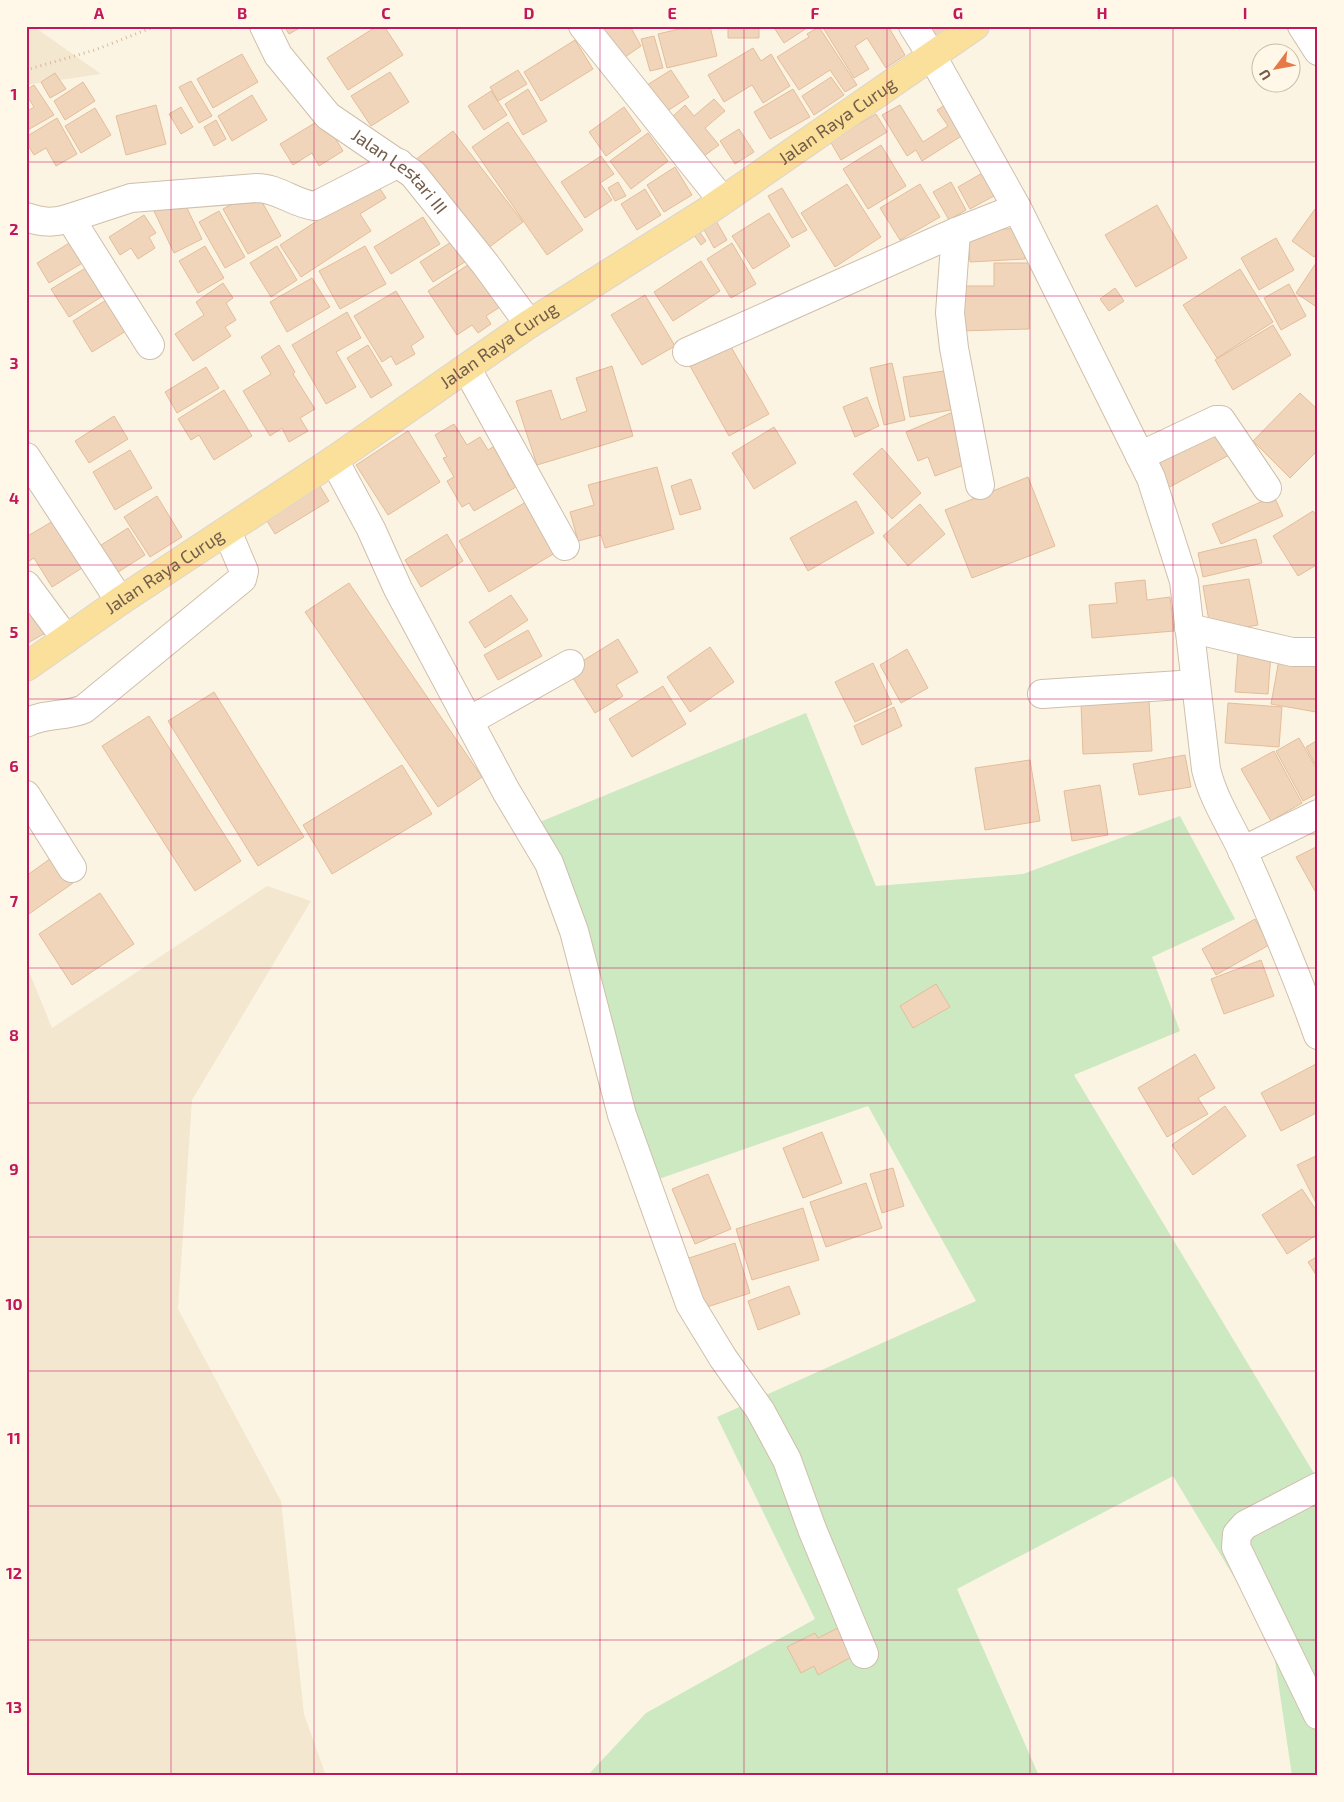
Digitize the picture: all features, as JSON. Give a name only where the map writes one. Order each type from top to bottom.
[{"type":"main road","name":"Jalan Raya Curug","points":[[26,667],[120,601],[228,531],[468,369],[529,324],[722,200],[976,26]]},
{"type":"street","name":"Jalan Lestari III","points":[[264,26],[278,55],[328,116],[413,174],[486,265],[529,324]]},
{"type":"street","points":[[583,26],[722,200]]},
{"type":"street","points":[[913,26],[1018,208],[1157,493],[1184,581],[1210,787],[1312,1002],[1318,1036]]},
{"type":"street","points":[[1302,26],[1318,51]]},
{"type":"street","points":[[26,217],[42,222],[58,222],[131,198],[257,188],[270,189],[305,205],[315,206],[399,163]]},
{"type":"street","points":[[687,352],[956,232],[1018,208]]},
{"type":"street","points":[[70,218],[150,344]]},
{"type":"street","points":[[956,232],[950,313],[954,348],[980,485]]},
{"type":"street","points":[[468,369],[565,546]]},
{"type":"street","points":[[1140,456],[1216,420],[1221,420],[1267,488]]},
{"type":"street","points":[[26,458],[120,601]]},
{"type":"street","points":[[334,460],[371,529],[398,590],[506,791],[549,863],[574,931],[622,1115],[690,1304],[723,1358],[760,1410],[787,1460],[812,1529],[864,1654]]},
{"type":"street","points":[[26,723],[33,719],[68,714],[84,709],[242,579],[244,571],[228,531]]},
{"type":"street","points":[[26,585],[66,639]]},
{"type":"street","points":[[1190,628],[1292,652],[1318,652]]},
{"type":"street","points":[[469,721],[570,664]]},
{"type":"street","points":[[1042,694],[1196,684]]},
{"type":"street","points":[[26,795],[72,868]]},
{"type":"street","points":[[1242,851],[1318,814]]},
{"type":"street","points":[[1318,1487],[1245,1525],[1237,1534],[1236,1547],[1318,1715]]},
{"type":"path","points":[[26,70],[95,50],[156,26]]},
{"type":"shaded area","points":[[26,26],[33,26],[101,74],[26,85]]},
{"type":"shaded area","points":[[267,886],[311,901],[192,1100],[178,1309],[281,1501],[304,1714],[326,1776],[26,1776],[26,964],[52,1028]]},
{"type":"green space","points":[[806,713],[876,886],[1023,874],[1180,816],[1235,919],[1152,957],[1180,1031],[1074,1075],[1318,1480],[1318,1776],[1292,1776],[1272,1640],[1173,1476],[957,1589],[1039,1776],[587,1776],[646,1713],[815,1619],[717,1417],[976,1301],[868,1106],[636,1187],[530,826]]},
{"type":"building","points":[[284,26],[303,26],[289,34]]},
{"type":"building","points":[[377,26],[384,26],[403,55],[348,90],[327,58]]},
{"type":"building","points":[[597,26],[630,26],[641,46],[618,62]]},
{"type":"building","points":[[692,26],[710,26],[717,56],[667,68],[658,34]]},
{"type":"building","points":[[728,26],[759,26],[759,38],[728,38]]},
{"type":"building","points":[[773,26],[810,26],[784,43]]},
{"type":"building","points":[[822,26],[888,26],[905,55],[886,68],[867,38],[855,46],[869,69],[854,78]]},
{"type":"building","points":[[921,26],[954,26],[930,41]]},
{"type":"building","points":[[819,27],[857,85],[845,92],[830,70],[799,90],[777,57],[809,37],[807,34]]},
{"type":"building","points":[[654,36],[663,68],[650,71],[641,39]]},
{"type":"building","points":[[575,40],[593,69],[541,101],[524,72]]},
{"type":"building","points":[[753,48],[761,61],[771,54],[790,86],[763,103],[752,85],[724,102],[708,75]]},
{"type":"building","points":[[242,54],[258,82],[213,108],[197,79]]},
{"type":"building","points":[[518,70],[527,84],[498,101],[490,87]]},
{"type":"building","points":[[671,70],[689,97],[661,115],[644,87]]},
{"type":"building","points":[[390,72],[409,102],[371,126],[351,96]]},
{"type":"building","points":[[55,73],[66,89],[50,98],[41,82]]},
{"type":"building","points":[[831,77],[844,95],[814,115],[802,96]]},
{"type":"building","points":[[191,81],[212,116],[199,123],[179,87]]},
{"type":"building","points":[[83,82],[95,101],[65,120],[54,101]]},
{"type":"building","points":[[34,85],[54,115],[26,131],[26,112],[34,107],[26,94],[26,90]]},
{"type":"building","points":[[528,89],[547,121],[523,135],[505,104]]},
{"type":"building","points":[[793,89],[810,117],[770,139],[754,112]]},
{"type":"building","points":[[491,91],[507,115],[484,130],[468,106]]},
{"type":"building","points":[[252,95],[267,120],[232,141],[218,116]]},
{"type":"building","points":[[714,99],[725,111],[705,128],[719,145],[700,159],[669,120],[685,105],[694,116]]},
{"type":"building","points":[[953,100],[963,135],[922,161],[916,150],[907,156],[882,115],[900,105],[923,142],[948,126],[937,110]]},
{"type":"building","points":[[156,105],[166,144],[126,155],[116,116]]},
{"type":"building","points":[[181,107],[193,127],[181,134],[169,114]]},
{"type":"building","points":[[624,107],[641,131],[606,156],[589,132]]},
{"type":"building","points":[[95,108],[111,135],[81,153],[65,126]]},
{"type":"building","points":[[876,114],[887,132],[841,160],[830,141]]},
{"type":"building","points":[[57,118],[77,154],[56,166],[46,148],[34,155],[26,142],[26,137]]},
{"type":"building","points":[[323,118],[343,151],[319,166],[312,153],[293,165],[280,144]]},
{"type":"building","points":[[216,120],[226,139],[214,146],[204,127]]},
{"type":"building","points":[[508,122],[583,230],[547,255],[472,147]]},
{"type":"building","points":[[739,129],[754,152],[735,164],[720,141]]},
{"type":"building","points":[[453,131],[523,222],[484,251],[415,160]]},
{"type":"building","points":[[648,133],[668,161],[631,189],[610,161]]},
{"type":"building","points":[[881,145],[906,186],[868,209],[843,169]]},
{"type":"building","points":[[601,156],[614,174],[600,183],[612,200],[585,218],[561,182]]},
{"type":"building","points":[[675,167],[692,195],[664,212],[647,185]]},
{"type":"building","points":[[991,168],[1003,191],[970,209],[958,187]]},
{"type":"building","points":[[373,178],[386,198],[360,214],[371,231],[301,277],[280,245],[343,204]]},
{"type":"building","points":[[618,182],[626,196],[615,201],[608,188]]},
{"type":"building","points":[[951,182],[966,210],[949,220],[933,192]]},
{"type":"building","points":[[847,184],[881,237],[835,267],[801,213]]},
{"type":"building","points":[[920,184],[940,217],[900,240],[880,208]]},
{"type":"building","points":[[782,188],[807,230],[792,238],[768,196]]},
{"type":"building","points":[[645,189],[661,215],[637,230],[621,204]]},
{"type":"building","points":[[256,191],[281,236],[248,254],[223,209]]},
{"type":"building","points":[[182,198],[202,239],[174,253],[154,211]]},
{"type":"building","points":[[1157,205],[1187,258],[1136,287],[1105,235]]},
{"type":"building","points":[[1318,205],[1318,252],[1314,257],[1292,241]]},
{"type":"building","points":[[219,211],[245,257],[225,268],[199,222]]},
{"type":"building","points":[[769,213],[790,246],[753,269],[732,236]]},
{"type":"building","points":[[144,215],[156,233],[149,237],[155,248],[138,259],[131,248],[120,255],[109,237]]},
{"type":"building","points":[[423,217],[440,244],[391,274],[374,247]]},
{"type":"building","points":[[715,219],[727,240],[714,248],[702,226]]},
{"type":"building","points":[[697,228],[706,241],[701,245],[691,231]]},
{"type":"building","points":[[1023,228],[1025,259],[970,262],[968,231]]},
{"type":"building","points":[[79,237],[91,258],[49,283],[37,263]]},
{"type":"building","points":[[459,237],[471,258],[433,282],[420,262]]},
{"type":"building","points":[[1276,238],[1294,270],[1259,290],[1241,258]]},
{"type":"building","points":[[732,243],[756,284],[731,298],[707,259]]},
{"type":"building","points":[[205,246],[224,278],[198,293],[179,261]]},
{"type":"building","points":[[277,246],[297,280],[271,297],[250,263]]},
{"type":"building","points":[[365,246],[386,284],[340,309],[319,271]]},
{"type":"building","points":[[1318,260],[1318,308],[1296,293]]},
{"type":"building","points":[[474,261],[503,305],[486,316],[491,324],[478,333],[472,325],[457,335],[428,291]]},
{"type":"building","points":[[701,261],[720,291],[673,321],[654,292]]},
{"type":"building","points":[[94,263],[111,291],[69,317],[51,289]]},
{"type":"building","points":[[994,263],[1030,263],[1029,329],[959,331],[958,286],[994,286]]},
{"type":"building","points":[[1240,269],[1273,322],[1217,358],[1183,305]]},
{"type":"building","points":[[312,278],[330,307],[287,332],[270,302]]},
{"type":"building","points":[[223,283],[233,298],[226,303],[236,320],[225,327],[231,336],[193,361],[175,334],[204,315],[196,302]]},
{"type":"building","points":[[1289,284],[1306,316],[1281,330],[1264,298]]},
{"type":"building","points":[[1115,288],[1124,301],[1109,311],[1100,299]]},
{"type":"building","points":[[396,291],[424,337],[411,346],[415,354],[396,365],[391,356],[382,362],[354,316]]},
{"type":"building","points":[[114,295],[134,326],[92,352],[73,321]]},
{"type":"building","points":[[645,295],[675,346],[642,365],[611,315]]},
{"type":"building","points":[[347,312],[361,338],[336,352],[356,387],[326,404],[292,345]]},
{"type":"building","points":[[1273,325],[1291,355],[1233,390],[1215,360]]},
{"type":"building","points":[[279,345],[295,372],[293,374],[315,409],[300,418],[308,431],[289,442],[282,428],[270,436],[243,391],[271,374],[261,357]]},
{"type":"building","points":[[368,345],[392,385],[371,398],[347,358]]},
{"type":"building","points":[[730,345],[769,414],[729,436],[690,366]]},
{"type":"building","points":[[892,363],[905,420],[884,425],[870,368]]},
{"type":"building","points":[[612,366],[633,436],[537,465],[516,401],[551,390],[561,420],[587,411],[576,378]]},
{"type":"building","points":[[206,367],[219,388],[177,413],[165,392]]},
{"type":"building","points":[[944,371],[951,410],[910,417],[903,377]]},
{"type":"building","points":[[224,390],[252,436],[214,460],[199,435],[191,440],[178,419]]},
{"type":"building","points":[[1300,393],[1318,410],[1318,450],[1290,478],[1253,441]]},
{"type":"building","points":[[867,397],[879,426],[855,437],[843,407]]},
{"type":"building","points":[[953,412],[972,462],[935,476],[928,457],[918,461],[906,432]]},
{"type":"building","points":[[114,416],[128,439],[89,463],[75,441]]},
{"type":"building","points":[[454,424],[467,445],[480,437],[488,450],[501,442],[517,467],[507,473],[516,487],[474,511],[469,503],[462,507],[447,481],[454,477],[443,458],[447,457],[435,435]]},
{"type":"building","points":[[1216,426],[1231,454],[1164,490],[1149,462]]},
{"type":"building","points":[[774,427],[796,463],[754,489],[732,453]]},
{"type":"building","points":[[408,431],[440,482],[388,515],[356,465]]},
{"type":"building","points":[[882,448],[921,493],[892,519],[853,474]]},
{"type":"building","points":[[130,450],[152,488],[115,510],[93,472]]},
{"type":"building","points":[[657,467],[674,529],[605,548],[601,535],[578,541],[570,512],[594,505],[588,485]]},
{"type":"building","points":[[1028,477],[1055,546],[972,578],[945,510]]},
{"type":"building","points":[[691,479],[701,509],[680,515],[671,486]]},
{"type":"building","points":[[318,483],[329,501],[275,534],[264,516]]},
{"type":"building","points":[[157,496],[182,537],[150,557],[124,517]]},
{"type":"building","points":[[1274,496],[1283,516],[1221,544],[1212,524]]},
{"type":"building","points":[[856,501],[874,533],[808,571],[790,538]]},
{"type":"building","points":[[526,502],[555,553],[489,592],[459,541]]},
{"type":"building","points":[[920,504],[945,534],[908,566],[883,536]]},
{"type":"building","points":[[1313,511],[1318,518],[1318,564],[1298,576],[1273,536]]},
{"type":"building","points":[[53,521],[82,568],[52,587],[34,558],[26,563],[26,537]]},
{"type":"building","points":[[128,528],[145,555],[115,574],[98,547]]},
{"type":"building","points":[[447,534],[463,561],[421,587],[405,560]]},
{"type":"building","points":[[1256,539],[1262,563],[1203,577],[1198,553]]},
{"type":"building","points":[[1249,579],[1258,625],[1211,633],[1203,586]]},
{"type":"building","points":[[1145,580],[1147,600],[1170,597],[1174,631],[1092,638],[1089,605],[1117,603],[1115,583]]},
{"type":"building","points":[[349,583],[482,777],[438,807],[305,612]]},
{"type":"building","points":[[511,595],[528,620],[485,648],[469,622]]},
{"type":"building","points":[[26,596],[47,632],[26,644]]},
{"type":"building","points":[[528,630],[542,656],[498,680],[484,655]]},
{"type":"building","points":[[618,639],[638,672],[616,685],[623,696],[595,713],[568,670]]},
{"type":"building","points":[[710,647],[734,682],[690,712],[667,677]]},
{"type":"building","points":[[907,649],[928,688],[901,703],[880,665]]},
{"type":"building","points":[[1238,651],[1271,653],[1268,694],[1235,692]]},
{"type":"building","points":[[1280,654],[1318,660],[1316,712],[1271,704]]},
{"type":"building","points":[[873,663],[892,704],[855,722],[835,682]]},
{"type":"building","points":[[663,686],[686,724],[632,757],[609,719]]},
{"type":"building","points":[[214,692],[304,837],[258,866],[168,721]]},
{"type":"building","points":[[1149,701],[1152,751],[1083,754],[1081,704]]},
{"type":"building","points":[[1228,703],[1282,707],[1279,747],[1225,743]]},
{"type":"building","points":[[894,707],[902,726],[862,745],[854,726]]},
{"type":"building","points":[[149,716],[241,861],[195,891],[102,746]]},
{"type":"building","points":[[1299,738],[1318,771],[1318,793],[1303,801],[1276,751]]},
{"type":"building","points":[[1318,740],[1318,769],[1306,747]]},
{"type":"building","points":[[1274,751],[1302,803],[1271,821],[1241,769]]},
{"type":"building","points":[[1185,755],[1191,787],[1139,795],[1133,764]]},
{"type":"building","points":[[1030,760],[1040,821],[985,830],[975,768]]},
{"type":"building","points":[[402,765],[432,814],[332,874],[303,825]]},
{"type":"building","points":[[1100,785],[1108,835],[1072,841],[1064,791]]},
{"type":"building","points":[[1318,846],[1318,890],[1315,891],[1296,857]]},
{"type":"building","points":[[54,856],[73,883],[26,916],[26,876]]},
{"type":"building","points":[[100,893],[134,944],[72,985],[39,934]]},
{"type":"building","points":[[1255,919],[1269,945],[1216,975],[1202,949]]},
{"type":"building","points":[[1261,960],[1274,996],[1224,1014],[1211,979]]},
{"type":"building","points":[[936,984],[950,1007],[913,1028],[900,1006]]},
{"type":"building","points":[[1195,1054],[1215,1088],[1198,1098],[1208,1114],[1167,1137],[1138,1088]]},
{"type":"building","points":[[1318,1063],[1318,1112],[1281,1131],[1261,1093]]},
{"type":"building","points":[[1225,1106],[1246,1136],[1193,1175],[1172,1145]]},
{"type":"building","points":[[822,1132],[842,1183],[803,1198],[783,1148]]},
{"type":"building","points":[[1318,1155],[1318,1207],[1297,1165]]},
{"type":"building","points":[[893,1168],[904,1206],[882,1213],[870,1174]]},
{"type":"building","points":[[708,1174],[731,1229],[695,1244],[672,1189]]},
{"type":"building","points":[[866,1183],[882,1228],[826,1247],[810,1202]]},
{"type":"building","points":[[1302,1189],[1318,1213],[1318,1234],[1287,1254],[1262,1215]]},
{"type":"building","points":[[803,1208],[819,1260],[752,1280],[736,1229]]},
{"type":"building","points":[[735,1243],[750,1293],[701,1309],[686,1259]]},
{"type":"building","points":[[1318,1256],[1318,1278],[1308,1262]]},
{"type":"building","points":[[789,1286],[800,1314],[758,1330],[748,1301]]},
{"type":"building","points":[[844,1625],[859,1653],[818,1675],[814,1666],[801,1673],[787,1647],[815,1633],[818,1638]]}]
